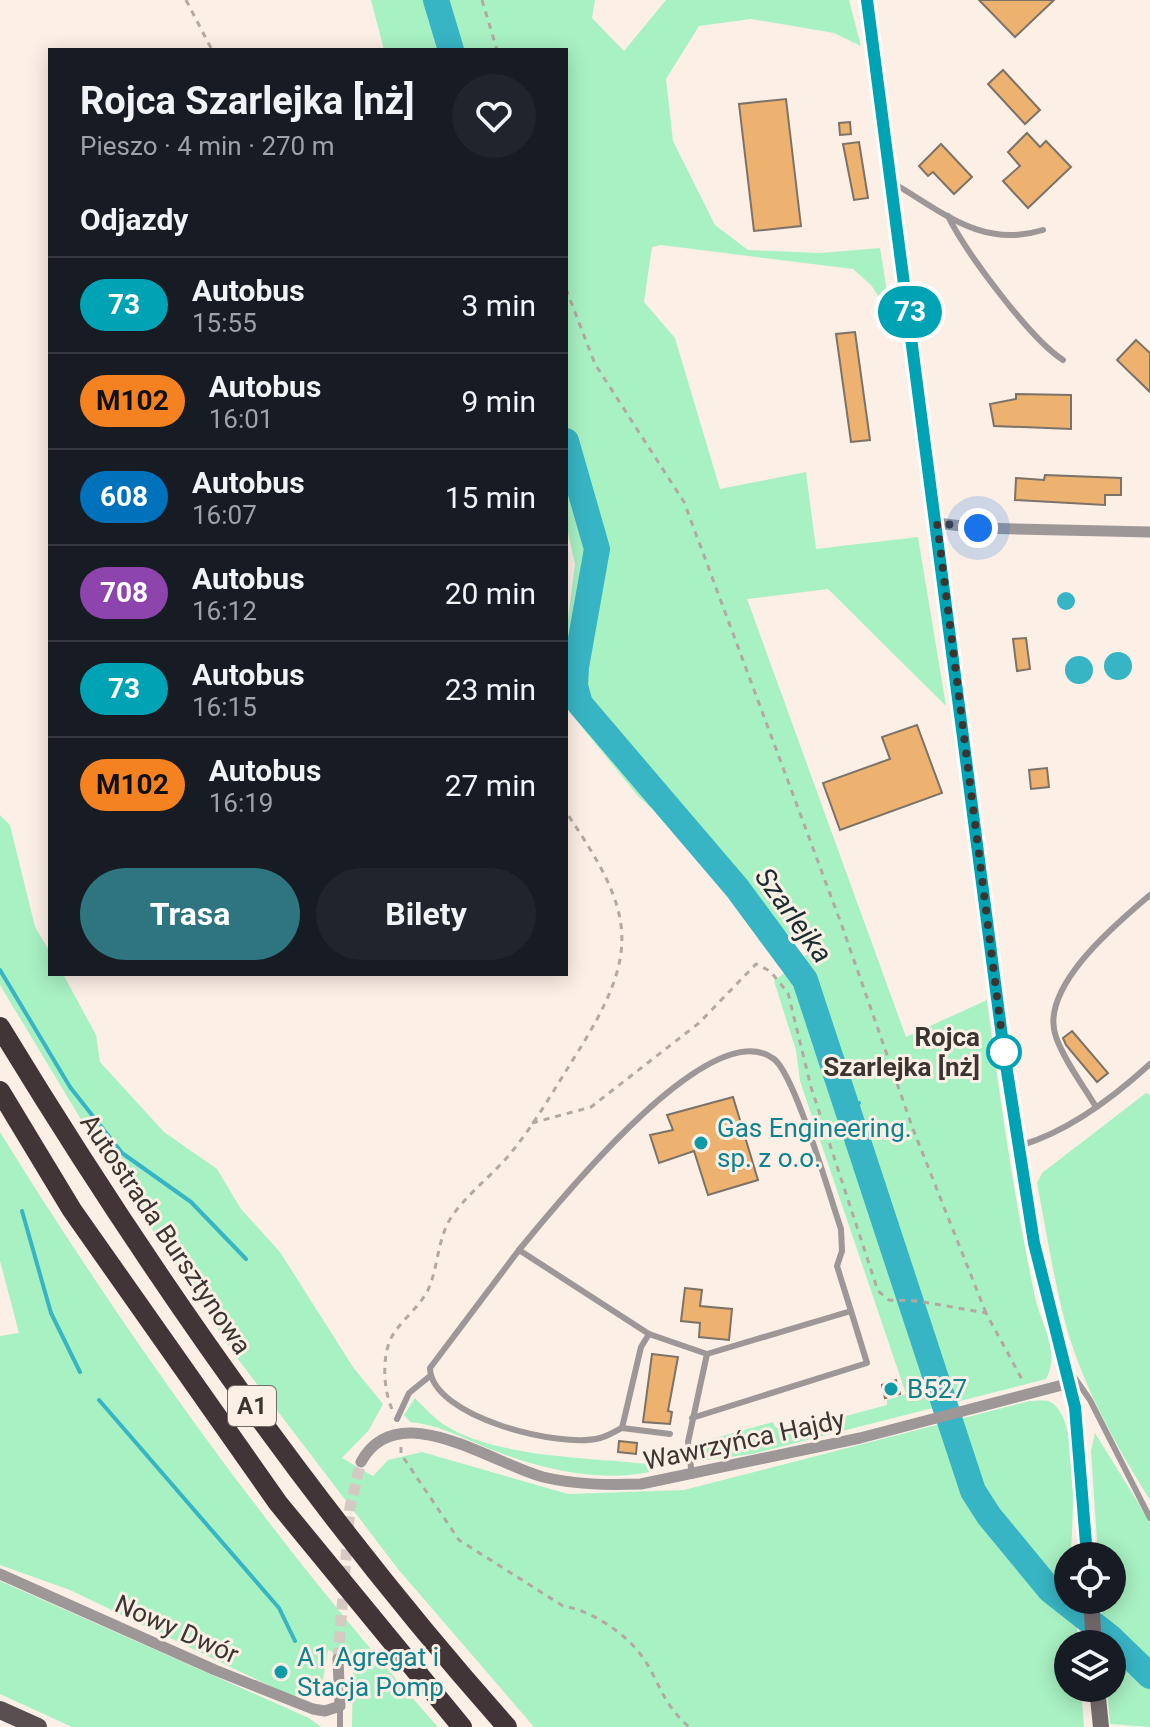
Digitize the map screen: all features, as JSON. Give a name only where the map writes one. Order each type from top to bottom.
[{"type":"highway","name":"Autostrada Bursztynowa","points":[[0,1027],[123,1220],[298,1470],[507,1727]]},
{"type":"highway","name":"A1","points":[[0,1091],[72,1210],[278,1503],[462,1727]]},
{"type":"main road","points":[[0,1710],[38,1727]]},
{"type":"street","points":[[867,0],[1018,1147],[1034,1243],[1069,1377],[1086,1542]]},
{"type":"street","points":[[937,523],[978,528],[1150,532]]},
{"type":"street","points":[[1029,1394],[1069,1377]]},
{"type":"street","name":"Wawrzyńca Hajdy","points":[[399,1425],[442,1438],[512,1468],[580,1483],[641,1484],[692,1476],[916,1424],[1029,1394]]},
{"type":"street","points":[[361,1462],[374,1443],[399,1425]]},
{"type":"street","name":"Nowy Dwór","points":[[0,1574],[302,1706],[325,1711],[340,1706]]},
{"type":"street","points":[[338,1659],[340,1706]]},
{"type":"street","points":[[1098,1702],[1100,1726]]},
{"type":"lane","points":[[893,183],[948,216],[989,235],[1019,237],[1043,230]]},
{"type":"lane","points":[[948,216],[957,235],[1025,321],[1051,353],[1063,360]]},
{"type":"lane","points":[[1096,1107],[1055,1035],[1053,1017],[1060,995],[1093,947],[1150,895]]},
{"type":"lane","points":[[670,1434],[622,1428],[598,1439],[536,1437],[498,1427],[454,1402],[430,1376],[430,1368],[577,1178],[680,1082],[719,1056],[753,1049],[775,1060],[790,1084],[841,1229],[842,1251],[837,1266],[867,1363],[692,1418]]},
{"type":"lane","points":[[1018,1147],[1039,1140],[1096,1107],[1150,1064]]},
{"type":"lane","points":[[519,1250],[649,1334],[707,1354],[851,1311]]},
{"type":"lane","points":[[622,1428],[641,1347],[649,1334]]},
{"type":"lane","points":[[692,1476],[688,1442],[707,1354]]},
{"type":"lane","points":[[399,1425],[409,1393],[430,1376]]},
{"type":"lane","points":[[1069,1377],[1090,1400],[1150,1518]]},
{"type":"lane","points":[[340,1706],[340,1727]]},
{"type":"path","points":[[186,0],[211,48]]},
{"type":"path","points":[[482,0],[496,48]]},
{"type":"path","points":[[568,294],[595,364],[684,502],[842,926],[913,1129],[986,1313],[1029,1394]]},
{"type":"path","points":[[568,815],[595,854],[611,887],[619,914],[621,962],[603,1012],[532,1123],[511,1153],[450,1220],[440,1242],[427,1292],[393,1334],[387,1347],[386,1383],[399,1425],[401,1454],[459,1540],[563,1606],[578,1608],[622,1636],[642,1655],[660,1695],[689,1727]]},
{"type":"path","points":[[532,1123],[591,1107],[699,1023],[756,964],[770,971],[788,993],[811,1087],[878,1291],[889,1300],[918,1301],[986,1313]]},
{"type":"green space","points":[[371,0],[595,0],[592,18],[624,51],[666,0],[849,0],[861,46],[834,33],[751,19],[699,26],[666,79],[673,141],[715,225],[748,250],[820,253],[880,248],[891,315],[871,285],[853,269],[661,245],[652,247],[644,302],[675,338],[720,489],[806,472],[816,549],[918,537],[946,706],[828,589],[747,599],[906,1037],[987,1000],[1020,1223],[1035,1297],[1051,1349],[1046,1379],[752,1454],[707,1460],[698,1450],[697,1443],[773,1422],[776,1428],[787,1425],[789,1431],[887,1405],[887,1400],[906,1394],[800,1081],[796,1050],[774,981],[809,953],[638,796],[568,710],[568,619],[575,564],[568,533],[568,48],[383,48]]},
{"type":"green space","points":[[0,815],[10,825],[35,927],[48,949],[48,976],[64,976],[96,1035],[100,1062],[164,1132],[217,1169],[241,1209],[280,1252],[353,1367],[383,1404],[369,1430],[342,1458],[373,1476],[388,1460],[422,1452],[568,1494],[684,1490],[1030,1401],[1048,1401],[1060,1412],[1068,1433],[1073,1494],[1071,1542],[1054,1542],[1054,1614],[1076,1614],[1077,1630],[1054,1630],[1054,1702],[1082,1702],[1084,1727],[534,1727],[398,1569],[234,1354],[91,1136],[0,985]]},
{"type":"green space","points":[[1146,1093],[1150,1095],[1150,1500],[1111,1432],[1077,1360],[1058,1294],[1037,1183],[1042,1173]]},
{"type":"green space","points":[[0,1132],[100,1288],[206,1439],[319,1586],[438,1727],[352,1727],[353,1660],[328,1650],[322,1686],[311,1693],[291,1696],[70,1590],[0,1565],[0,1336],[19,1333],[0,1261]]},
{"type":"green space","points":[[415,1398],[439,1421],[488,1444],[542,1454],[648,1464],[661,1454],[650,1472],[631,1475],[592,1475],[554,1469],[487,1448],[444,1430],[410,1422],[404,1415]]},
{"type":"green space","points":[[1095,1433],[1150,1522],[1150,1727],[1110,1724],[1108,1702],[1126,1702],[1126,1630],[1103,1630],[1102,1614],[1126,1614],[1126,1542],[1097,1542],[1091,1451]]},
{"type":"green space","points":[[0,1581],[309,1718],[321,1727],[72,1727],[0,1694]]},
{"type":"water","points":[[1066,592],[1075,601],[1066,610],[1057,601]]},
{"type":"water","points":[[1118,652],[1128,656],[1132,666],[1128,676],[1118,680],[1108,676],[1104,666],[1108,656]]},
{"type":"water","points":[[1079,656],[1089,660],[1093,670],[1089,680],[1079,684],[1069,680],[1065,670],[1069,660]]},
{"type":"building","points":[[979,0],[1054,0],[1015,37]]},
{"type":"building","points":[[1003,70],[1040,110],[1025,124],[988,84]]},
{"type":"building","points":[[786,99],[801,226],[754,231],[739,104]]},
{"type":"building","points":[[850,122],[851,134],[840,135],[839,123]]},
{"type":"building","points":[[1027,133],[1040,147],[1046,141],[1071,167],[1028,208],[1003,181],[1020,166],[1008,152]]},
{"type":"building","points":[[859,142],[868,198],[854,200],[843,144]]},
{"type":"building","points":[[941,144],[972,177],[954,194],[933,172],[928,176],[919,166]]},
{"type":"building","points":[[855,332],[870,440],[851,442],[836,334]]},
{"type":"building","points":[[1136,340],[1150,353],[1150,392],[1117,360]]},
{"type":"building","points":[[1016,394],[1071,395],[1071,429],[994,426],[990,404],[1016,399]]},
{"type":"building","points":[[1045,475],[1121,478],[1121,495],[1105,495],[1105,505],[1015,500],[1016,478],[1044,480]]},
{"type":"building","points":[[1026,638],[1030,669],[1017,671],[1013,639]]},
{"type":"building","points":[[917,725],[942,793],[840,830],[823,783],[890,759],[882,737]]},
{"type":"building","points":[[1047,768],[1049,787],[1031,789],[1029,770]]},
{"type":"building","points":[[1072,1031],[1108,1073],[1097,1082],[1066,1045],[1063,1038]]},
{"type":"building","name":"Gas Engineering. sp. z o.o.","points":[[733,1097],[758,1180],[708,1195],[694,1151],[659,1163],[650,1135],[673,1130],[667,1115]]},
{"type":"building","points":[[685,1288],[702,1290],[700,1306],[732,1309],[729,1340],[699,1337],[700,1323],[681,1321]]},
{"type":"building","points":[[652,1354],[678,1357],[668,1411],[672,1412],[670,1424],[643,1422]]},
{"type":"building","name":"B527","points":[[896,1380],[900,1394],[885,1398],[882,1385]]},
{"type":"building","points":[[619,1441],[637,1443],[636,1454],[618,1452]]},
{"type":"waterway","name":"Szarlejka","points":[[436,0],[450,48]]},
{"type":"waterway","name":"Szarlejka","points":[[568,448],[597,549],[576,667],[575,686],[580,704],[737,888],[805,980],[973,1491],[989,1516],[1050,1590],[1111,1638],[1150,1676]]},
{"type":"waterway","points":[[0,970],[70,1087],[122,1153],[191,1202],[246,1259]]},
{"type":"waterway","points":[[847,1111],[859,1103]]},
{"type":"waterway","points":[[22,1211],[51,1313],[80,1372]]},
{"type":"waterway","points":[[99,1400],[279,1608],[295,1641]]},
{"type":"tunnel","points":[[338,1659],[350,1507],[361,1462]]},
{"type":"bus line","name":"73","points":[[867,0],[1004,1052],[1034,1243],[1075,1407],[1086,1542]]},
{"type":"place","name":"Rojca Szarlejka [nż]","points":[[1004,1052]]},
{"type":"place","name":"Gas Engineering. sp. z o.o.","points":[[701,1143]]},
{"type":"place","name":"B527","points":[[891,1389]]},
{"type":"place","name":"A1 Agregat i Stacja Pomp","points":[[281,1672]]},
{"type":"route","points":[[978,528],[937,523],[1004,1052]]}]
